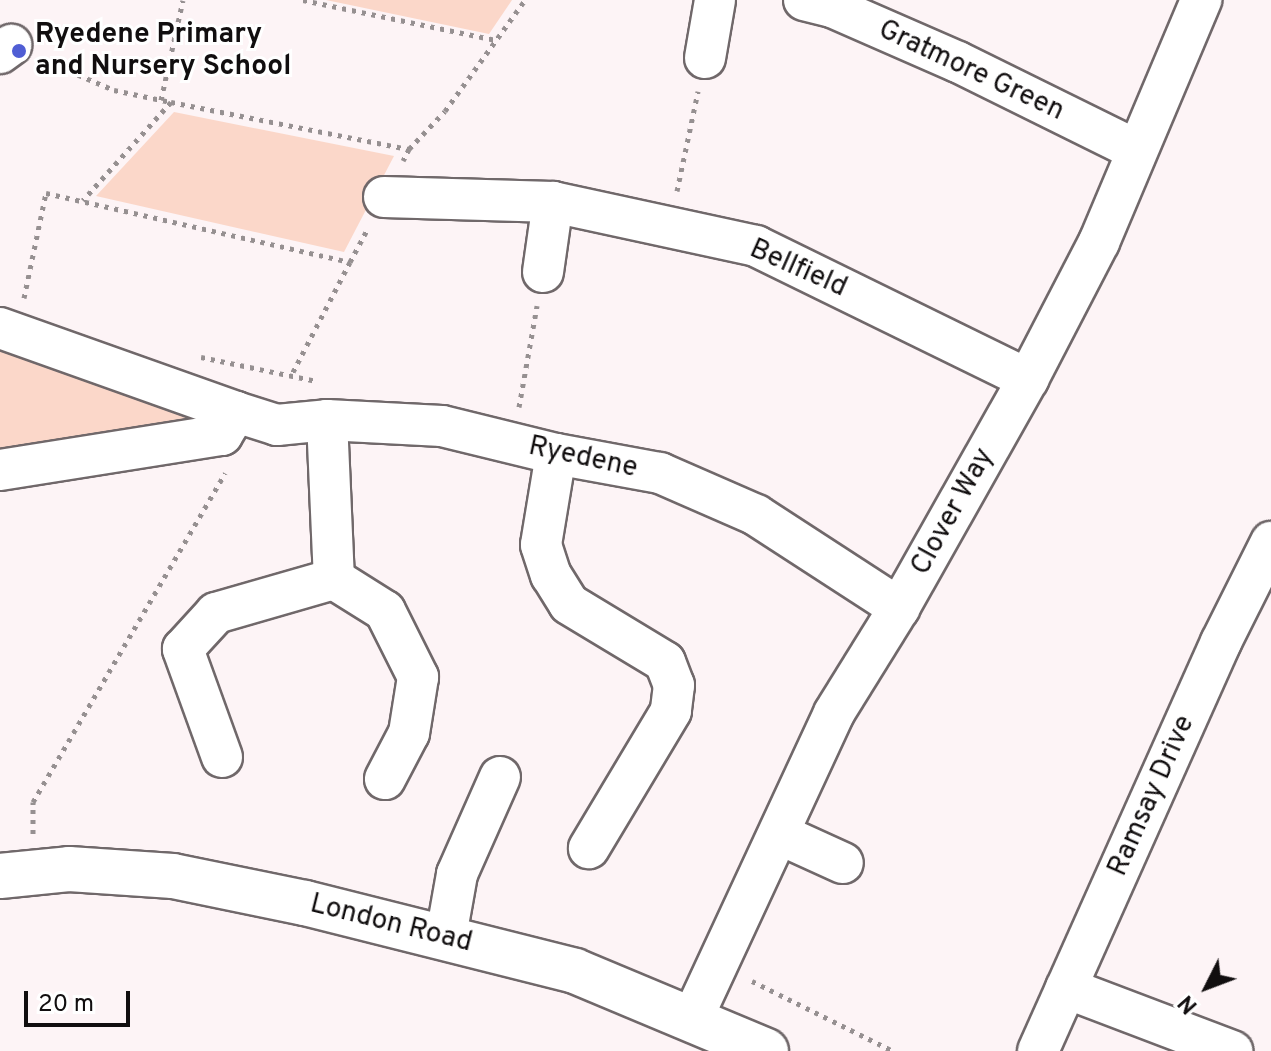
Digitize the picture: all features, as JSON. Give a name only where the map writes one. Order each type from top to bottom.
[{"type":"main road","name":"London Road","points":[[0,876],[69,869],[173,876],[446,936],[575,971],[693,1017],[766,1051]]},
{"type":"street","points":[[705,58],[715,0]]},
{"type":"street","name":"Gratmore Green","points":[[804,0],[832,7],[958,62],[1136,150]]},
{"type":"street","name":"Clover Way","points":[[693,1017],[779,834],[803,774],[834,713],[899,608],[1028,379],[1099,242],[1201,0]]},
{"type":"street","name":"Bellfield","points":[[384,197],[553,202],[756,246],[1028,379]]},
{"type":"street","points":[[543,272],[553,202]]},
{"type":"street","name":"Ryedene","points":[[12,314],[236,412],[277,425],[327,420],[442,426],[556,454],[660,473],[756,515],[899,608]]},
{"type":"street","points":[[0,470],[222,435],[236,412]]},
{"type":"street","points":[[327,420],[334,579]]},
{"type":"street","points":[[556,454],[541,545],[551,575],[569,604],[665,662],[674,685],[671,711],[589,848]]},
{"type":"street","name":"Ramsay Drive","points":[[1038,1051],[1221,642],[1271,542]]},
{"type":"street","points":[[222,757],[183,649],[216,613],[334,579],[385,611],[418,677],[409,733],[385,779]]},
{"type":"street","points":[[446,936],[457,874],[500,777]]},
{"type":"street","points":[[779,834],[843,863]]},
{"type":"street","points":[[1066,988],[1232,1051]]},
{"type":"path","points":[[161,100],[183,0]]},
{"type":"path","points":[[303,0],[496,40]]},
{"type":"path","points":[[291,376],[409,149],[445,111],[525,0]]},
{"type":"path","points":[[5,49],[89,81],[161,100],[409,149]]},
{"type":"path","points":[[670,227],[705,58]]},
{"type":"path","points":[[82,201],[171,102]]},
{"type":"path","points":[[12,314],[46,193],[350,262]]},
{"type":"path","points":[[511,443],[543,272]]},
{"type":"path","points":[[33,839],[33,802],[226,471]]},
{"type":"path","points":[[718,964],[893,1051]]},
{"type":"shaded area","points":[[326,0],[512,0],[489,34]]},
{"type":"shaded area","points":[[174,112],[394,156],[344,252],[96,196]]},
{"type":"shaded area","points":[[0,346],[208,416],[0,449]]},
{"type":"place","name":"Ryedene Primary and Nursery School","points":[[19,51]]}]
